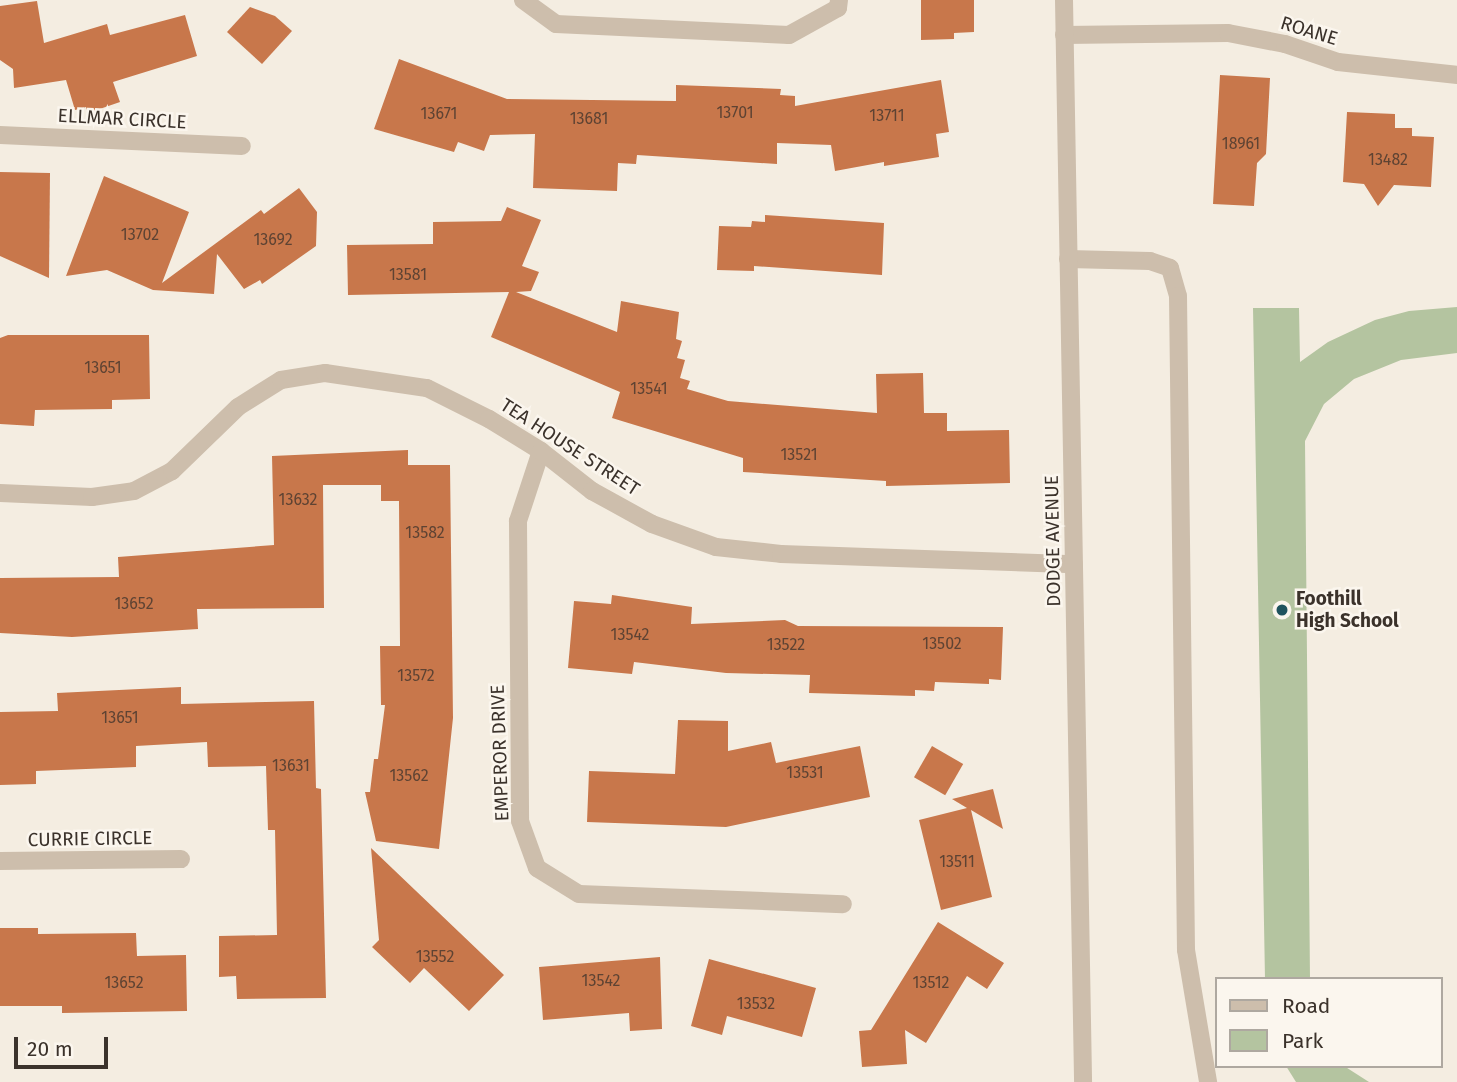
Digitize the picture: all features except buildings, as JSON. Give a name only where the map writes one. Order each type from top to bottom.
[{"type":"street","points":[[523,0],[556,24],[789,35],[838,8],[839,0]]},
{"type":"street","name":"DODGE AVENUE","points":[[1064,0],[1083,1082]]},
{"type":"street","name":"ROANE","points":[[1064,35],[1228,33],[1285,44],[1338,62],[1457,75]]},
{"type":"street","name":"ELLMAR CIRCLE","points":[[0,135],[242,146]]},
{"type":"street","points":[[1068,259],[1150,261],[1170,268],[1178,296],[1186,950],[1208,1082]]},
{"type":"street","name":"TEA HOUSE STREET","points":[[0,493],[92,497],[134,491],[172,471],[238,407],[281,380],[326,373],[427,388],[541,451],[592,491],[652,524],[716,547],[794,554],[1074,564]]},
{"type":"street","name":"EMPEROR DRIVE","points":[[541,451],[518,521],[520,821],[537,868],[579,894],[843,904]]},
{"type":"street","name":"CURRIE CIRCLE","points":[[0,861],[181,859]]},
{"type":"green space","points":[[1457,307],[1457,353],[1401,360],[1354,379],[1324,404],[1305,441],[1310,977],[1265,977],[1253,308],[1299,308],[1300,362],[1328,342],[1375,320],[1409,311]]},
{"type":"green space","points":[[1287,1068],[1347,1068],[1369,1082],[1296,1082]]},
{"type":"place","name":"Foothill High School","points":[[1282,610]]}]
